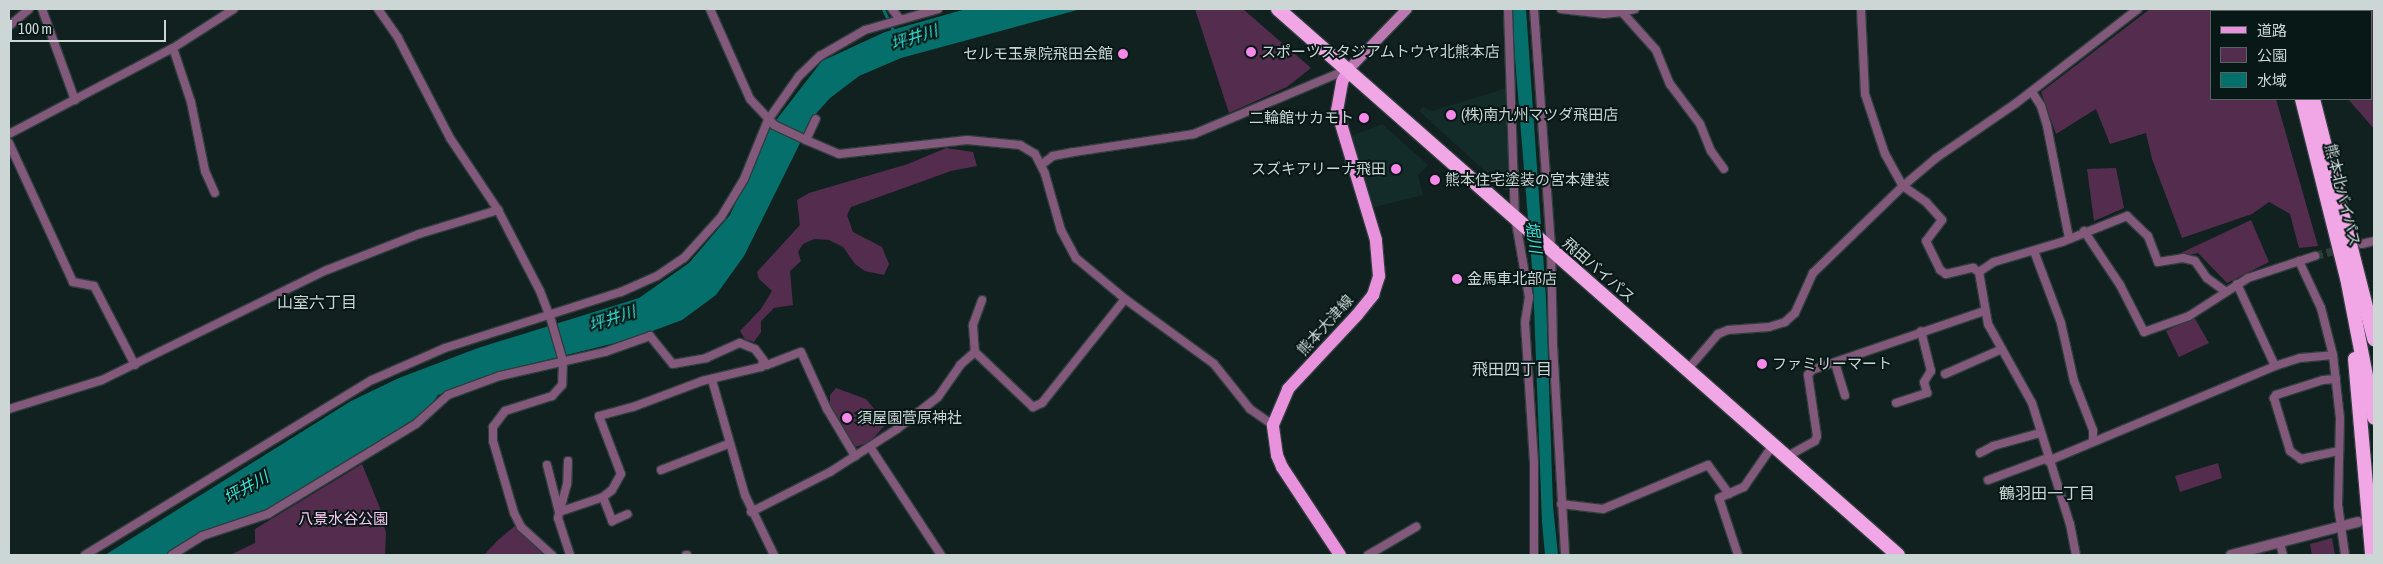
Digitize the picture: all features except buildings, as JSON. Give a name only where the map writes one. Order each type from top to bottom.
[{"type":"highway","name":"飛田バイパス","points":[[1278,9],[1349,69],[1517,220],[1898,555]]},
{"type":"highway","name":"熊本北バイパス","points":[[2302,100],[2347,278],[2374,417]]},
{"type":"highway","name":"熊本北バイパス","points":[[2313,100],[2374,339]]},
{"type":"highway","points":[[2347,278],[2372,555]]},
{"type":"main road","points":[[1349,69],[1408,9]]},
{"type":"main road","name":"熊本大津線","points":[[1273,425],[1288,389],[1357,315],[1372,295],[1379,276],[1376,240],[1336,111],[1342,82],[1349,69]]},
{"type":"main road","points":[[1273,425],[1282,467],[1340,555]]},
{"type":"street","points":[[9,26],[29,9]]},
{"type":"street","points":[[42,9],[75,100]]},
{"type":"street","points":[[9,134],[173,48],[234,9]]},
{"type":"street","points":[[378,9],[398,38],[450,138],[498,210],[550,317],[563,362],[562,385],[552,396],[505,411],[493,427],[494,441],[514,513],[521,527],[552,555]]},
{"type":"street","points":[[710,9],[750,99],[771,123],[804,139],[839,154],[967,140],[1020,144],[1035,154],[1041,164],[1068,247],[1125,299],[1214,364],[1250,410],[1273,425]]},
{"type":"street","points":[[892,9],[899,18]]},
{"type":"street","points":[[85,555],[372,380],[445,348],[550,317],[630,289],[657,276],[684,258],[721,217],[744,179],[771,123],[799,76],[820,56],[858,33],[899,18],[938,9]]},
{"type":"street","points":[[1508,9],[1517,246],[1528,278],[1525,323],[1534,462],[1534,555]]},
{"type":"street","points":[[1534,9],[1565,555]]},
{"type":"street","points":[[1561,9],[1604,14],[1635,9]]},
{"type":"street","points":[[1861,9],[1865,94],[1885,154],[1903,186],[1926,202],[1942,220],[1926,241],[1940,270],[1946,274],[1973,268],[1979,272],[1984,311],[2002,349],[2027,388],[2048,460],[2070,524],[2076,555]]},
{"type":"street","points":[[1688,369],[1718,334],[1739,328],[1769,327],[1786,322],[1795,313],[1813,274],[1903,186],[1936,158],[2032,92],[2138,9]]},
{"type":"street","points":[[1622,12],[1656,50],[1670,84],[1700,124],[1711,152],[1724,169]]},
{"type":"street","points":[[173,48],[191,102],[206,171],[215,193]]},
{"type":"street","points":[[1041,164],[1053,156],[1067,153],[1194,134],[1349,69]]},
{"type":"street","points":[[2032,92],[2041,106],[2047,126],[2069,238]]},
{"type":"street","points":[[804,139],[816,119]]},
{"type":"street","points":[[9,142],[73,282],[94,286],[135,365]]},
{"type":"street","points":[[9,409],[102,380],[327,270],[420,234],[498,210]]},
{"type":"street","points":[[1979,272],[1994,262],[2034,251],[2127,216],[2148,236],[2158,262],[2183,258],[2195,261],[2207,278],[2225,291]]},
{"type":"street","points":[[2084,232],[2120,285],[2144,332],[2189,316],[2237,284],[2315,256]]},
{"type":"street","points":[[2362,244],[2374,241]]},
{"type":"street","points":[[2034,251],[2061,324],[2074,381],[2093,430],[2093,442]]},
{"type":"street","points":[[2299,261],[2321,308],[2333,355],[2339,451],[2340,527],[2344,555]]},
{"type":"street","points":[[2237,284],[2275,366]]},
{"type":"street","points":[[982,300],[973,324],[975,352],[1033,407],[1038,406],[1125,299]]},
{"type":"street","points":[[1786,457],[1815,441],[1808,375],[1812,370],[1984,311]]},
{"type":"street","points":[[1896,403],[1927,393],[1924,382],[1931,371],[1922,331]]},
{"type":"street","points":[[172,555],[210,533],[268,514],[416,424],[448,395],[500,376],[563,362],[650,336],[673,364],[706,358],[740,343],[755,348],[763,362],[772,364],[802,352],[827,409],[855,456]]},
{"type":"street","points":[[1945,374],[2002,349]]},
{"type":"street","points":[[751,512],[870,447],[938,397],[960,365],[975,352]]},
{"type":"street","points":[[1988,480],[2048,460],[2275,366],[2300,358],[2333,355]]},
{"type":"street","points":[[559,512],[603,496],[612,490],[621,474],[599,416],[712,380],[761,368],[763,362]]},
{"type":"street","points":[[1835,363],[1845,395]]},
{"type":"street","points":[[2336,379],[2323,380],[2276,394],[2274,398],[2290,451],[2301,459],[2339,451]]},
{"type":"street","points":[[712,380],[728,444],[751,512],[774,555]]},
{"type":"street","points":[[1980,453],[1993,446],[2040,432]]},
{"type":"street","points":[[662,470],[728,444]]},
{"type":"street","points":[[1738,555],[1719,498],[1744,488],[1773,445]]},
{"type":"street","points":[[870,447],[941,555]]},
{"type":"street","points":[[559,512],[567,484],[568,461]]},
{"type":"street","points":[[1561,504],[1603,509],[1708,465],[1729,494]]},
{"type":"street","points":[[547,466],[570,555]]},
{"type":"street","points":[[603,496],[612,521],[628,514]]},
{"type":"street","points":[[2231,555],[2358,522]]},
{"type":"street","points":[[1368,555],[1416,527]]},
{"type":"street","points":[[2280,542],[2283,555]]},
{"type":"shaded area","points":[[1507,88],[1506,108],[1512,156],[1511,186],[1507,191],[1419,111],[1423,107],[1432,111]]},
{"type":"shaded area","points":[[1382,124],[1428,165],[1418,175],[1423,195],[1371,208],[1349,137]]},
{"type":"green space","name":"スポーツスタジアムトウヤ北熊本店","points":[[1195,9],[1243,9],[1311,68],[1287,87],[1229,113]]},
{"type":"green space","points":[[2150,9],[2251,9],[2210,10],[2210,100],[2276,100],[2318,246],[2299,248],[2290,214],[2269,202],[2252,214],[2182,238],[2152,159],[2146,133],[2110,144],[2096,109],[2056,134],[2041,92]]},
{"type":"green space","points":[[2306,9],[2374,9],[2374,129],[2349,100],[2373,100],[2373,10]]},
{"type":"green space","points":[[946,148],[973,152],[977,166],[951,171],[851,207],[847,215],[853,232],[882,247],[889,264],[884,275],[865,271],[855,264],[843,247],[829,240],[814,239],[803,244],[798,252],[801,261],[790,271],[793,305],[774,308],[761,321],[761,332],[754,342],[745,339],[740,331],[761,309],[772,291],[759,279],[757,272],[800,225],[797,200],[809,193],[908,164]]},
{"type":"green space","points":[[2116,168],[2124,208],[2094,221],[2087,169]]},
{"type":"green space","points":[[2251,220],[2269,262],[2227,283],[2198,253],[2166,260]]},
{"type":"green space","points":[[2194,317],[2209,343],[2179,357],[2166,331]]},
{"type":"green space","points":[[836,388],[866,399],[881,417],[885,425],[870,442],[855,447],[830,408],[830,395]]},
{"type":"green space","points":[[2218,463],[2222,478],[2180,492],[2175,476]]},
{"type":"green space","name":"八景水谷公園","points":[[362,464],[380,508],[386,533],[385,555],[230,555],[255,543],[255,529]]},
{"type":"green space","points":[[516,525],[544,555],[484,555],[497,541]]},
{"type":"green space","points":[[2332,538],[2335,555],[2312,555],[2310,544]]},
{"type":"water","name":"坪井川","points":[[966,9],[1081,9],[901,58],[859,76],[830,98],[813,117],[744,256],[716,295],[682,320],[631,339],[502,371],[438,395],[427,411],[261,514],[212,528],[166,555],[105,555],[351,401],[399,378],[478,348],[639,298],[689,263],[730,215],[770,128],[822,61],[885,32]]},
{"type":"water","name":"堀川","points":[[1511,9],[1526,9],[1546,298],[1553,506],[1558,555],[1545,555],[1542,522],[1533,280]]},
{"type":"waterway","name":"坪井川","points":[[883,9],[894,33]]},
{"type":"tunnel","points":[[2315,256],[2362,244]]},
{"type":"place","name":"スポーツスタジアムトウヤ北熊本店","points":[[1251,52]]},
{"type":"place","name":"セルモ玉泉院飛田会館","points":[[1123,54]]},
{"type":"place","name":"(株)南九州マツダ飛田店","points":[[1451,115]]},
{"type":"place","name":"二輪館サカモト","points":[[1364,118]]},
{"type":"place","name":"スズキアリーナ飛田","points":[[1396,169]]},
{"type":"place","name":"熊本住宅塗装の宮本建装","points":[[1435,180]]},
{"type":"place","name":"金馬車北部店","points":[[1457,279]]},
{"type":"place","name":"ファミリーマート","points":[[1762,364]]},
{"type":"place","name":"須屋園菅原神社","points":[[847,418]]},
{"type":"district","name":"山室六丁目","points":[[317,302]]},
{"type":"district","name":"飛田四丁目","points":[[1512,369]]},
{"type":"district","name":"鶴羽田一丁目","points":[[2047,493]]}]
